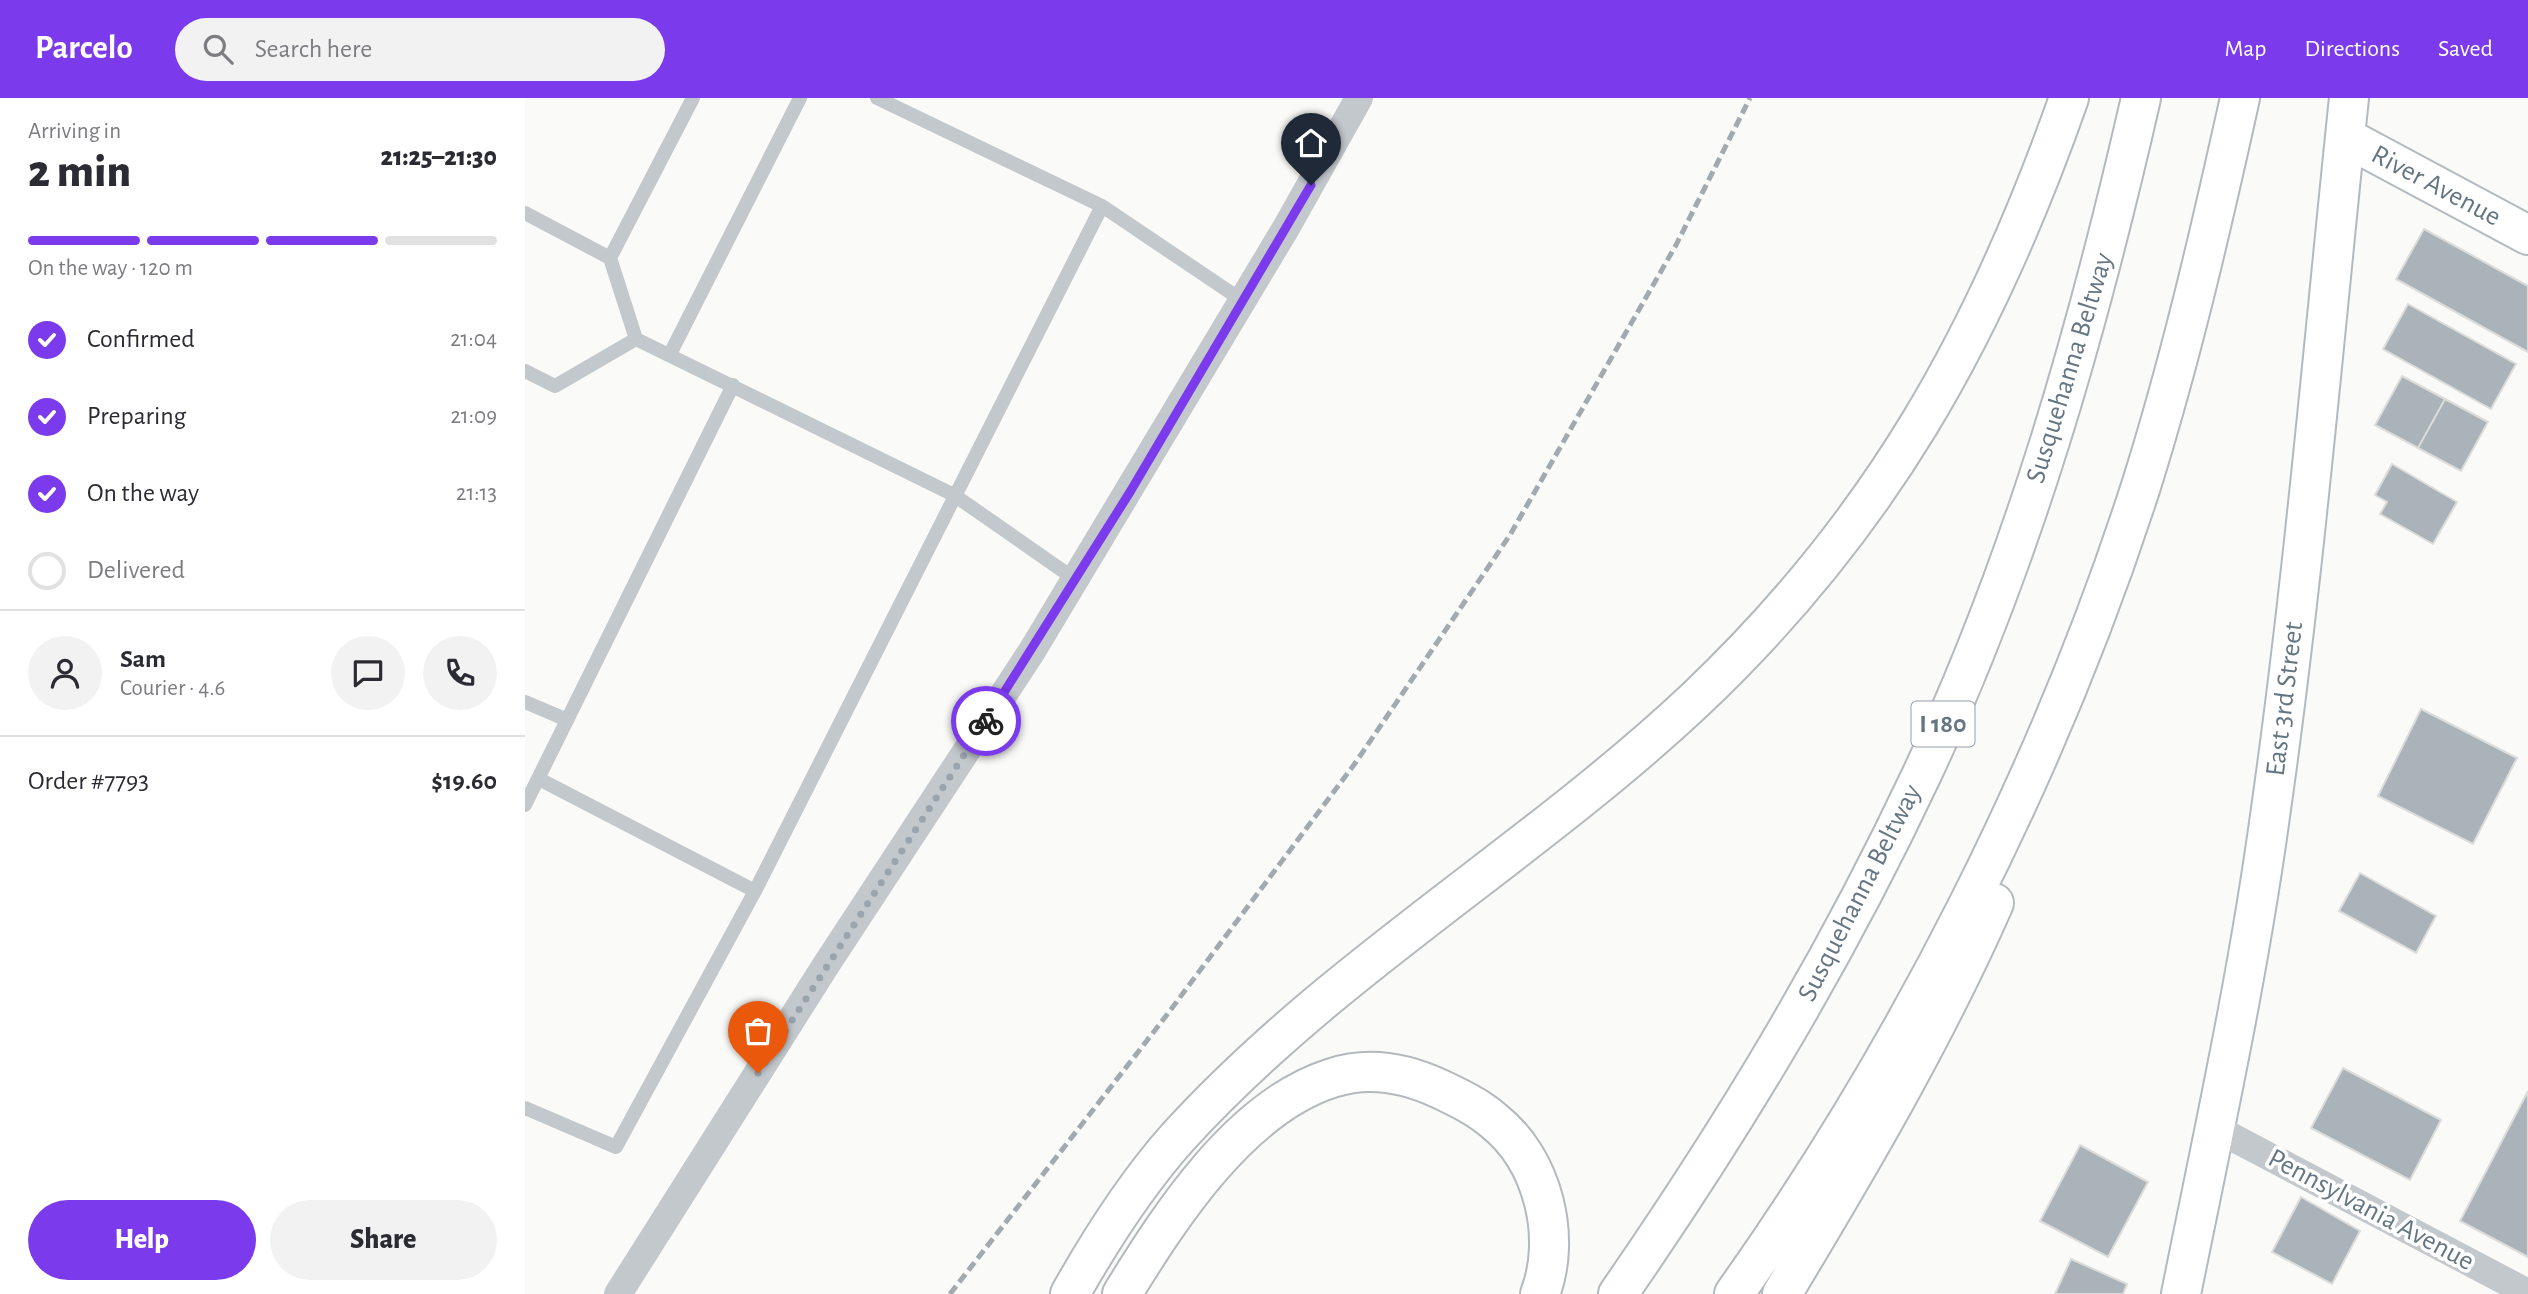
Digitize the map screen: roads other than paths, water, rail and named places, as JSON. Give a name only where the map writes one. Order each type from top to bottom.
[{"type":"main road","points":[[1070,1294],[1132,1195],[1176,1139],[1247,1066],[1320,1001],[1560,814],[1692,703],[1752,644],[1830,555],[1890,474],[1946,383],[1993,291],[2035,195],[2069,98]]},
{"type":"main road","name":"Susquehanna Beltway","points":[[1618,1294],[1751,1095],[1842,936],[1922,774],[1986,622],[2052,437],[2107,246],[2141,98]]},
{"type":"main road","points":[[1782,1294],[1877,1136],[1969,960],[2014,859],[2077,700],[2108,605],[2201,272],[2240,98]]},
{"type":"main road","name":"East 3rd Street","points":[[2181,1294],[2246,967],[2282,727],[2349,98]]},
{"type":"main road","name":"River Avenue","points":[[2345,137],[2528,235]]},
{"type":"main road","points":[[1734,1294],[1780,1230],[1870,1084],[1960,918],[2037,754],[2092,622],[2140,489]]},
{"type":"main road","points":[[1122,1294],[1156,1238],[1206,1174],[1263,1116],[1294,1095],[1332,1078],[1364,1071],[1394,1073],[1468,1102],[1496,1122],[1515,1143],[1532,1170],[1551,1237],[1548,1273],[1541,1294]]},
{"type":"street","points":[[618,1294],[1076,580],[1243,301],[1359,98]]},
{"type":"street","name":"Pennsylvania Avenue","points":[[2215,1128],[2528,1293]]},
{"type":"lane","points":[[610,258],[693,98]]},
{"type":"lane","points":[[670,354],[800,98]]},
{"type":"lane","points":[[877,98],[1102,206],[1243,301]]},
{"type":"lane","points":[[525,1108],[616,1147],[755,891],[1102,206]]},
{"type":"lane","points":[[525,213],[610,258],[636,339],[954,495],[1076,580]]},
{"type":"lane","points":[[525,371],[555,386],[636,339]]},
{"type":"lane","points":[[525,805],[565,719],[733,385]]},
{"type":"lane","points":[[525,702],[565,719]]},
{"type":"lane","points":[[538,779],[755,891]]},
{"type":"railway","points":[[950,1294],[1166,1016],[1356,762],[1510,535],[1676,245],[1750,98]]}]
